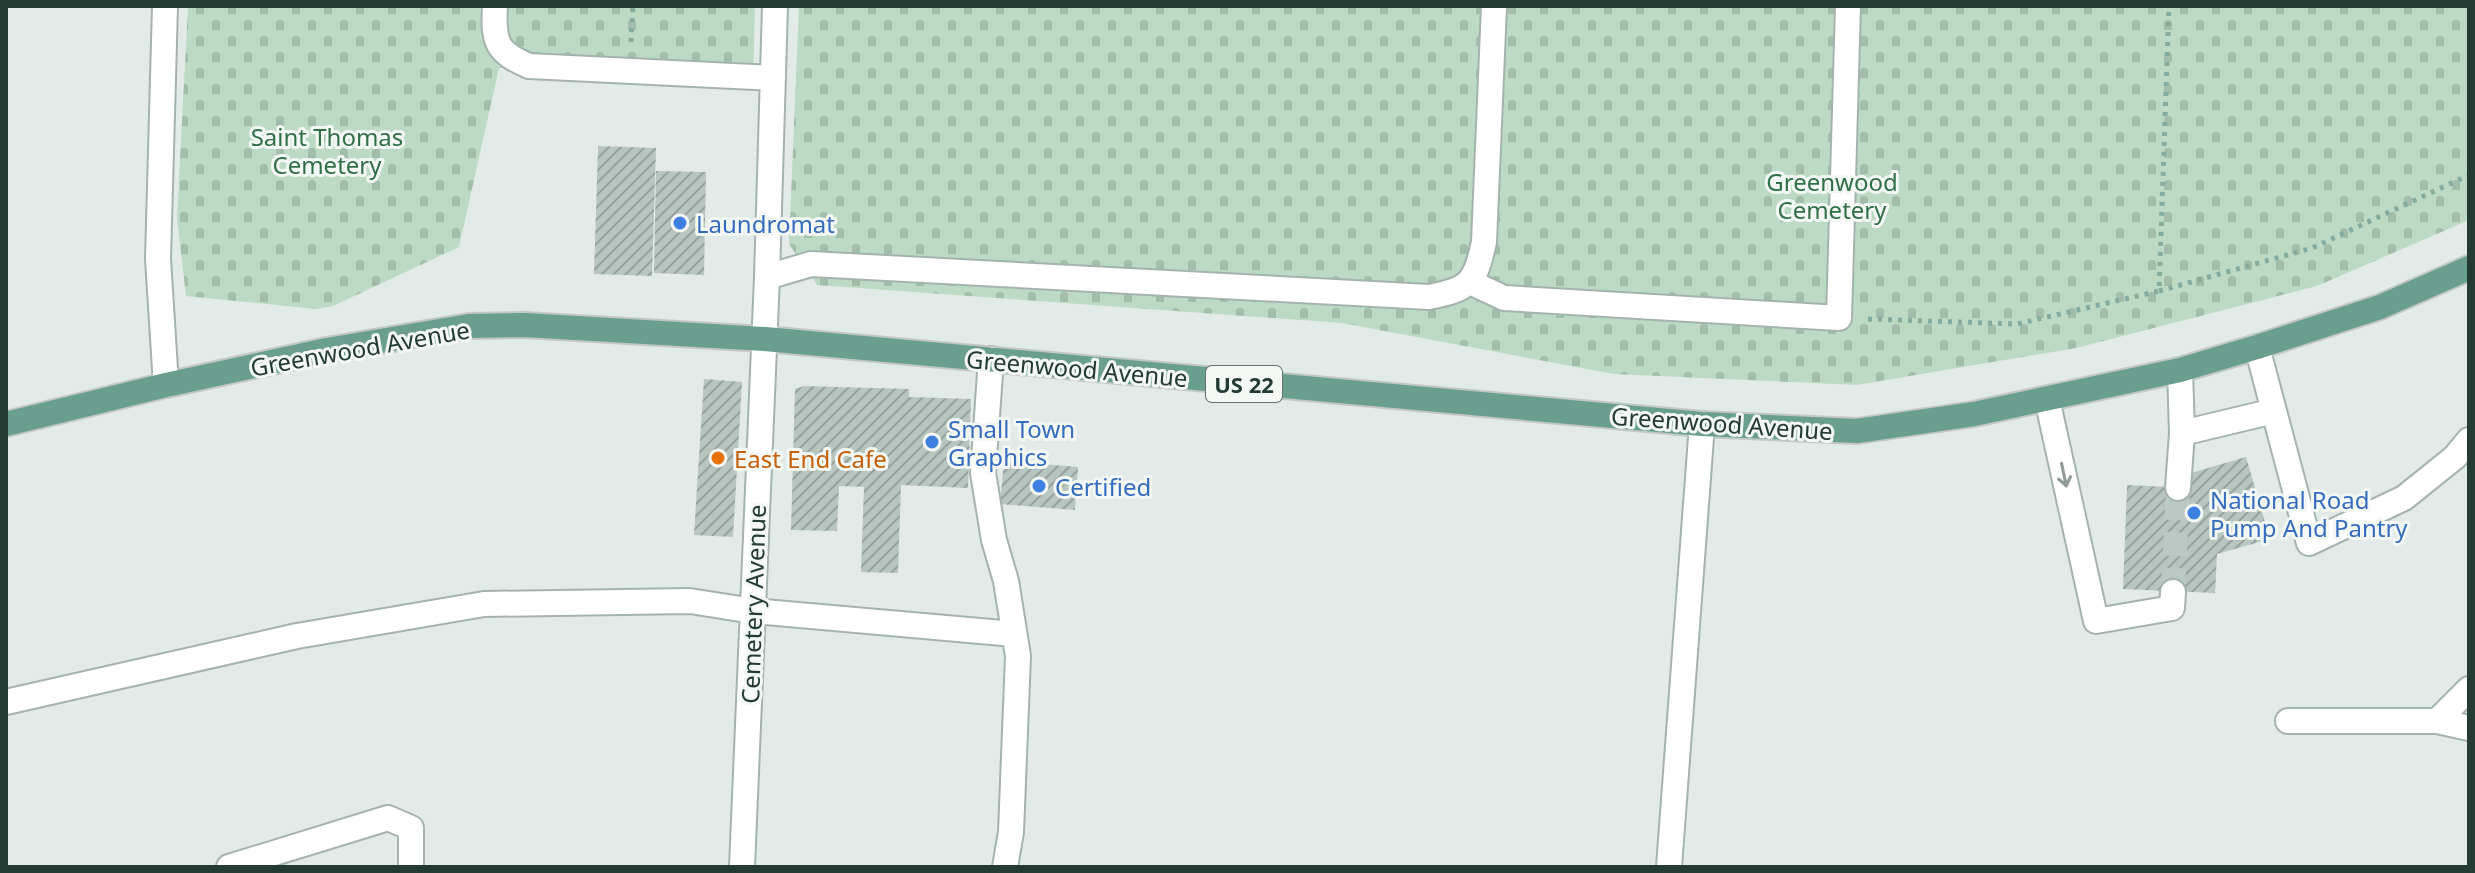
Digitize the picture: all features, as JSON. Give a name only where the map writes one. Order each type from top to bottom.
[{"type":"main road","name":"Greenwood Avenue","points":[[6,424],[327,350],[469,326],[525,325],[765,339],[1702,424],[1857,431],[1974,414],[2180,370],[2380,307],[2469,268]]},
{"type":"street","points":[[165,6],[158,259],[166,385]]},
{"type":"street","points":[[495,6],[498,45],[509,57],[529,66],[773,78]]},
{"type":"street","name":"Cemetery Avenue","points":[[742,867],[765,339],[775,6]]},
{"type":"street","points":[[767,277],[811,264],[1429,297],[1456,291],[1470,282],[1480,261],[1484,242],[1494,6]]},
{"type":"street","points":[[1470,282],[1504,298],[1839,318],[1848,6]]},
{"type":"street","points":[[2257,347],[2309,543],[2404,498],[2455,457],[2469,440]]},
{"type":"street","points":[[991,359],[983,473],[1018,656],[1013,803],[1005,867]]},
{"type":"street","points":[[2178,488],[2182,433],[2180,370]]},
{"type":"street","points":[[2047,399],[2096,621],[2172,608],[2173,592]]},
{"type":"street","points":[[2182,433],[2274,411]]},
{"type":"street","points":[[1669,867],[1702,424]]},
{"type":"street","points":[[6,702],[297,636],[484,604],[690,601],[753,611],[1014,634]]},
{"type":"street","points":[[2437,721],[2469,689]]},
{"type":"street","points":[[2288,721],[2437,721],[2469,728]]},
{"type":"street","points":[[229,867],[388,818],[411,828],[411,867]]},
{"type":"path","points":[[2159,291],[2169,6]]},
{"type":"path","points":[[1839,318],[2017,324],[2159,291],[2312,248],[2469,175]]},
{"type":"green space","name":"Saint Thomas Cemetery","points":[[188,6],[755,6],[753,78],[499,68],[459,247],[333,306],[317,309],[186,296],[177,217]]},
{"type":"green space","name":"Greenwood Cemetery","points":[[799,6],[2469,6],[2469,220],[2317,286],[2076,348],[1857,385],[1614,374],[1342,323],[817,285],[789,244]]},
{"type":"building","points":[[598,146],[656,148],[652,276],[594,274]]},
{"type":"building","name":"Laundromat","points":[[656,171],[706,172],[704,275],[654,273]]},
{"type":"building","name":"East End Cafe","points":[[704,379],[742,382],[733,537],[694,535]]},
{"type":"building","points":[[804,386],[909,389],[909,397],[971,399],[968,488],[901,485],[898,573],[861,572],[864,487],[839,486],[837,531],[791,530],[795,389]]},
{"type":"building","name":"National Road Pump And Pantry","points":[[2246,457],[2270,539],[2217,554],[2215,593],[2123,589],[2127,485],[2191,488],[2191,473]]},
{"type":"building","name":"Certified","points":[[1004,461],[1078,467],[1075,510],[1000,504]]},
{"type":"tunnel","points":[[2173,592],[2178,488]]},
{"type":"place","name":"Laundromat","points":[[680,223]]},
{"type":"place","name":"Small Town Graphics","points":[[932,442]]},
{"type":"place","name":"East End Cafe","points":[[718,458]]},
{"type":"place","name":"Certified","points":[[1039,486]]},
{"type":"place","name":"National Road Pump And Pantry","points":[[2194,513]]}]
